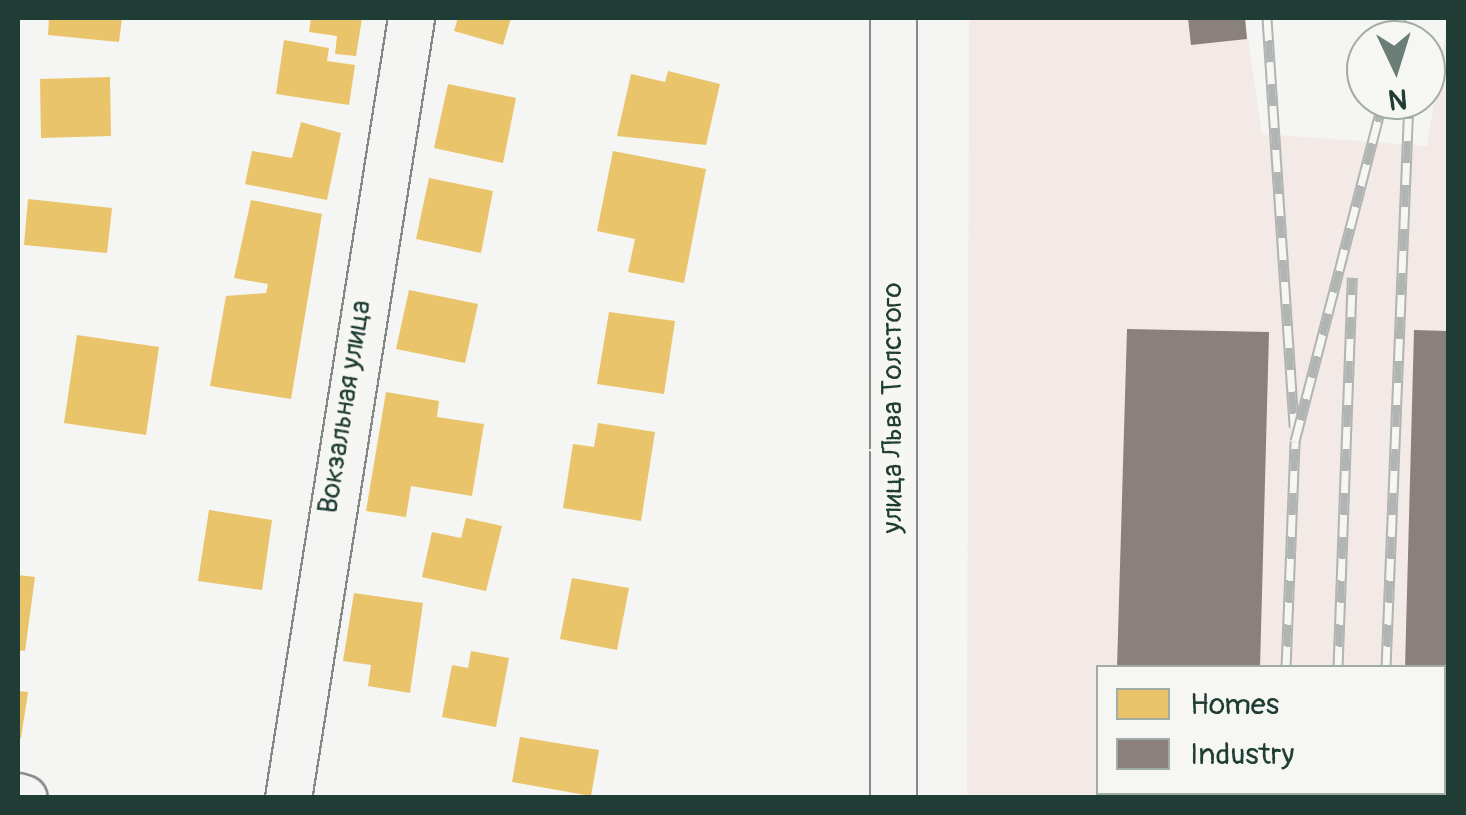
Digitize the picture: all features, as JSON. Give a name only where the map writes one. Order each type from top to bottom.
[{"type":"street","name":"Вокзальная улица","points":[[288,798],[411,18]]},
{"type":"street","name":"улица Льва Толстого","points":[[893,18],[893,798]]},
{"type":"shaded area","points":[[969,18],[1245,18],[1262,134],[1427,146],[1431,120],[1446,120],[1448,18],[1448,797],[967,798]]},
{"type":"building: Homes","points":[[49,18],[122,18],[119,42],[48,35]]},
{"type":"building: Homes","points":[[311,18],[362,18],[356,56],[335,54],[337,36],[309,32]]},
{"type":"building: Homes","points":[[458,18],[511,18],[503,45],[454,31]]},
{"type":"building: Homes","points":[[284,40],[329,48],[327,61],[355,65],[349,105],[276,94]]},
{"type":"building: Homes","points":[[668,71],[720,84],[706,145],[617,136],[631,74],[665,82]]},
{"type":"building: Homes","points":[[110,77],[111,136],[41,138],[40,79]]},
{"type":"building: Homes","points":[[448,84],[516,98],[503,163],[434,148]]},
{"type":"building: Homes","points":[[301,122],[341,133],[327,200],[245,184],[252,151],[292,158]]},
{"type":"building: Homes","points":[[613,151],[706,169],[684,283],[628,272],[635,239],[597,231]]},
{"type":"building: Homes","points":[[429,178],[493,191],[481,253],[416,239]]},
{"type":"building: Homes","points":[[28,199],[112,208],[107,253],[24,245]]},
{"type":"building: Homes","points":[[251,200],[322,214],[291,399],[210,386],[226,296],[266,293],[268,284],[234,278]]},
{"type":"building: Homes","points":[[409,290],[478,304],[465,363],[396,349]]},
{"type":"building: Homes","points":[[609,312],[675,321],[664,394],[597,384]]},
{"type":"building: Homes","points":[[77,335],[159,347],[146,435],[64,423]]},
{"type":"building: Homes","points":[[386,392],[439,401],[437,417],[484,424],[472,496],[411,486],[406,517],[366,511]]},
{"type":"building: Homes","points":[[598,423],[655,432],[641,521],[563,508],[573,444],[594,447]]},
{"type":"building: Homes","points":[[209,510],[272,520],[262,590],[198,581]]},
{"type":"building: Homes","points":[[466,518],[502,526],[486,591],[422,577],[432,532],[461,538]]},
{"type":"building: Homes","points":[[18,575],[35,577],[25,651],[18,650]]},
{"type":"building: Homes","points":[[572,578],[629,588],[617,650],[560,639]]},
{"type":"building: Homes","points":[[354,593],[423,603],[410,693],[368,686],[371,665],[343,661]]},
{"type":"building: Homes","points":[[471,651],[509,658],[496,727],[442,717],[452,665],[468,668]]},
{"type":"building: Homes","points":[[18,691],[28,692],[21,738],[18,738]]},
{"type":"building: Homes","points":[[520,737],[599,750],[591,796],[512,782]]},
{"type":"building: Industry","points":[[1188,18],[1245,18],[1247,39],[1191,45]]},
{"type":"building: Industry","points":[[1127,329],[1269,332],[1260,665],[1117,665]]},
{"type":"building: Industry","points":[[1414,330],[1448,331],[1448,798],[1401,798],[1446,795],[1446,665],[1405,665]]},
{"type":"building: Industry","points":[[1114,795],[1185,795],[1114,798]]},
{"type":"railway","points":[[1267,18],[1294,427]]},
{"type":"railway","points":[[1286,665],[1295,441],[1378,120]]},
{"type":"railway","points":[[1386,665],[1408,120]]},
{"type":"railway","points":[[1338,665],[1352,277]]}]
